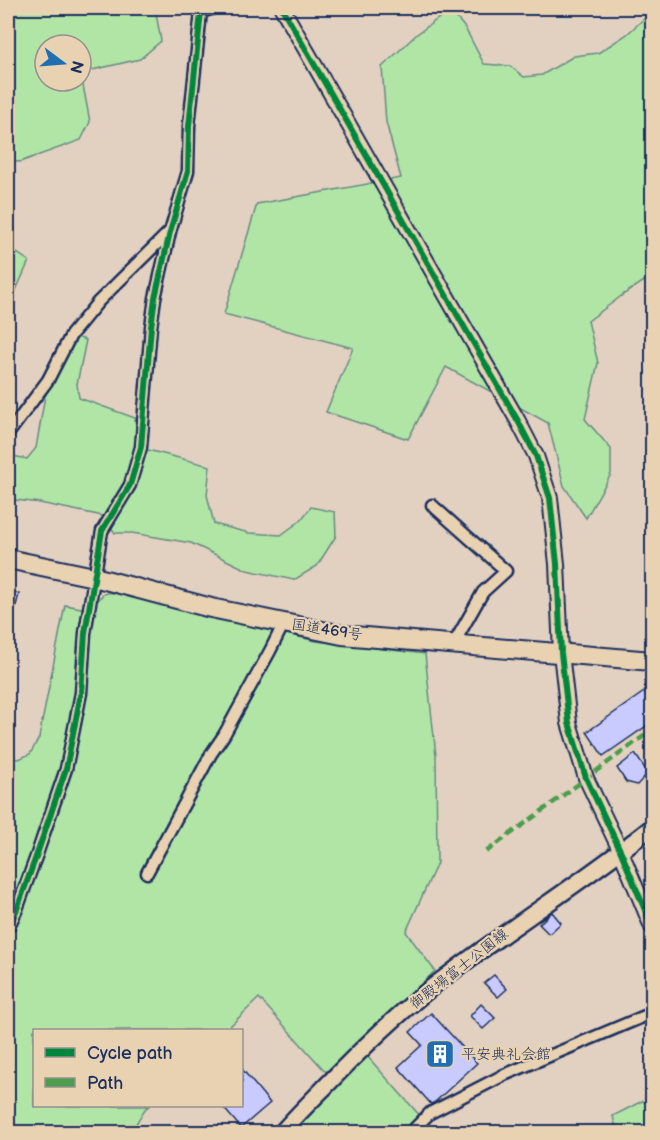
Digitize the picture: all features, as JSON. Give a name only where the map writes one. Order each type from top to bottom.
[{"type":"highway","name":"国道469号","points":[[8,559],[94,577],[211,608],[342,635],[652,662]]},
{"type":"main road","name":"御殿場富士公園線","points":[[282,1132],[345,1066],[398,1016],[450,973],[621,852],[652,827]]},
{"type":"street","points":[[8,928],[17,909],[66,769],[81,693],[85,633],[102,531],[130,485],[141,447],[153,307],[170,232],[188,171],[189,126],[201,12],[214,8]]},
{"type":"street","points":[[282,8],[513,410],[536,456],[550,498],[557,564],[561,653],[569,723],[586,778],[621,852],[652,927]]},
{"type":"street","points":[[8,434],[48,380],[70,335],[98,302],[170,232]]},
{"type":"street","points":[[432,505],[506,571],[483,592],[453,645]]},
{"type":"street","points":[[147,873],[284,623]]},
{"type":"street","points":[[411,1132],[430,1113],[504,1075],[652,1012]]},
{"type":"green space","points":[[8,8],[155,8],[161,41],[140,59],[93,70],[93,33],[33,33],[33,93],[84,93],[90,122],[81,140],[20,162],[8,161]]},
{"type":"green space","points":[[644,8],[652,8],[652,276],[588,321],[598,363],[585,419],[611,449],[611,474],[586,518],[564,486],[548,423],[446,367],[408,439],[326,412],[353,348],[224,314],[257,204],[401,178],[386,122],[382,67],[417,34],[450,10],[465,28],[484,64],[510,66],[524,77],[542,75],[574,56],[598,53],[626,35],[646,17]]},
{"type":"green space","points":[[8,247],[29,261],[9,306],[8,306]]},
{"type":"green space","points":[[76,337],[86,340],[77,384],[79,398],[135,418],[137,436],[148,450],[210,466],[207,495],[214,524],[249,533],[281,535],[300,521],[311,507],[335,512],[336,536],[317,566],[294,580],[247,570],[191,543],[132,533],[115,533],[103,516],[8,499],[8,455],[27,459],[36,448],[45,396],[57,374],[68,345]]},
{"type":"green space","points":[[114,592],[316,641],[425,654],[436,756],[437,863],[406,932],[435,971],[326,1072],[259,998],[227,1029],[33,1029],[33,1107],[148,1107],[131,1132],[8,1132],[8,758],[19,759],[30,754],[39,738],[65,605],[91,610],[103,594]]},
{"type":"green space","points":[[367,1056],[422,1118],[407,1132],[293,1132],[328,1093]]},
{"type":"green space","points":[[642,1101],[652,1105],[652,1132],[617,1132],[613,1116]]},
{"type":"building","points":[[8,591],[19,594],[10,630],[8,629]]},
{"type":"building","points":[[644,692],[652,704],[652,722],[603,756],[587,732]]},
{"type":"building","points":[[635,754],[648,773],[637,785],[626,782],[617,768]]},
{"type":"building","points":[[552,912],[561,923],[549,934],[539,924]]},
{"type":"building","points":[[494,975],[507,989],[498,997],[484,983]]},
{"type":"building","points":[[481,1004],[495,1018],[483,1029],[470,1016]]},
{"type":"building","name":"平安典礼会館","points":[[431,1013],[477,1063],[431,1104],[398,1067],[422,1045],[410,1032]]},
{"type":"building","points":[[243,1070],[270,1103],[241,1128],[223,1107],[243,1107]]},
{"type":"marked path","points":[[486,852],[652,730]]},
{"type":"cycle path","points":[[8,928],[17,909],[66,769],[81,693],[85,633],[102,531],[130,485],[141,447],[155,298],[170,232],[188,171],[189,126],[201,12],[214,8]]},
{"type":"cycle path","points":[[282,8],[536,456],[550,498],[557,564],[561,653],[569,723],[586,778],[621,852],[652,927]]},
{"type":"place","name":"平安典礼会館","points":[[440,1054]]}]
